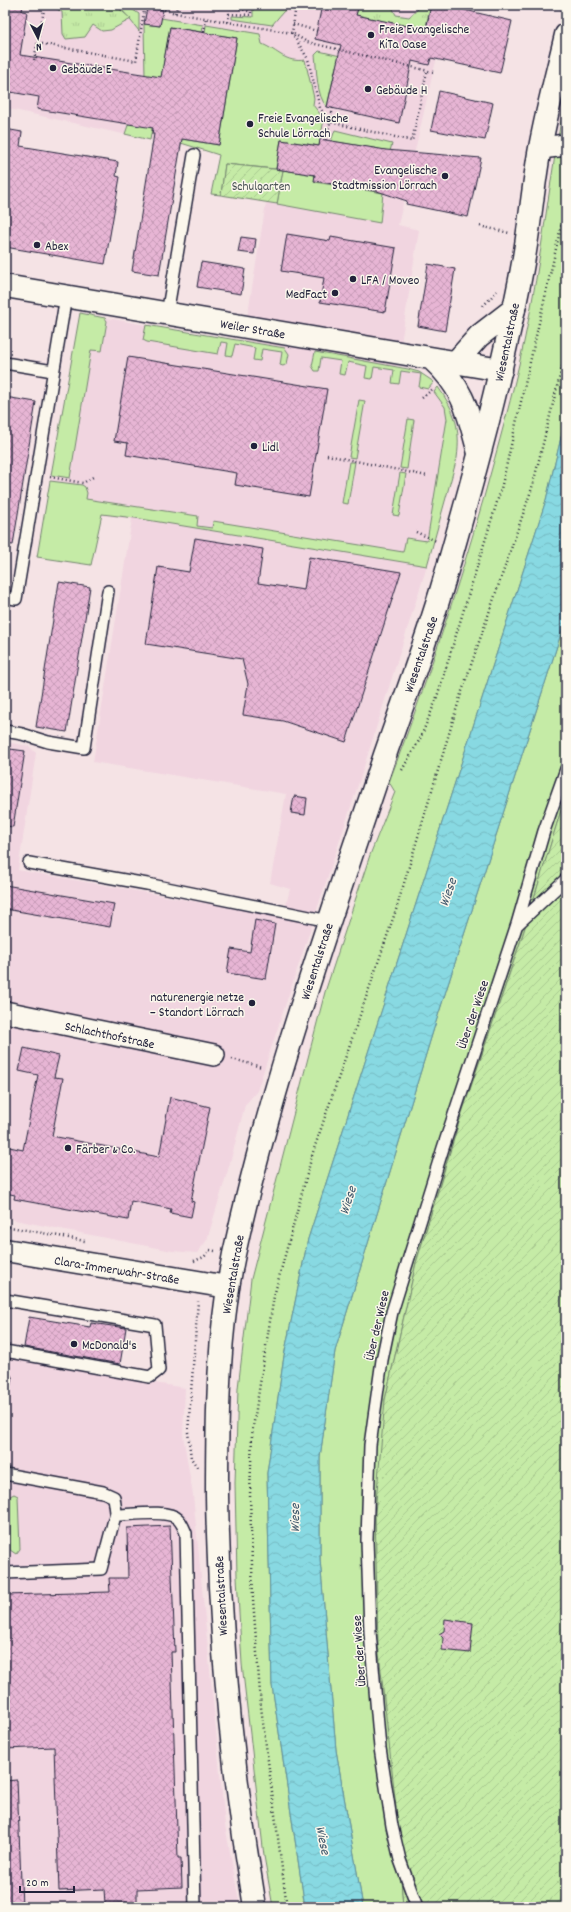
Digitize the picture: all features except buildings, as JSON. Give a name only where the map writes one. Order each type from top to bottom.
[{"type":"main road","name":"Wiesentalstraße","points":[[255,1907],[232,1740],[222,1640],[218,1545],[216,1421],[222,1340],[228,1287],[260,1141],[281,1071],[329,921],[442,587],[479,453],[501,370],[514,308],[527,236],[540,148],[566,35]]},
{"type":"main road","name":"Weiler Straße","points":[[5,286],[501,370]]},
{"type":"main road","points":[[455,363],[479,336],[514,308]]},
{"type":"main road","points":[[432,359],[448,375],[463,397],[479,453]]},
{"type":"main road","name":"Clara-Immerwahr-Straße","points":[[5,1250],[228,1287]]},
{"type":"street","points":[[540,148],[566,145]]},
{"type":"street","name":"Schlachthofstraße","points":[[5,1012],[214,1055]]},
{"type":"lane","points":[[167,314],[194,155]]},
{"type":"lane","points":[[5,597],[16,599],[66,296]]},
{"type":"lane","points":[[5,363],[53,371]]},
{"type":"lane","points":[[5,731],[22,734],[48,742],[84,748],[108,591]]},
{"type":"lane","name":"Über der Wiese","points":[[417,1907],[400,1860],[392,1826],[380,1748],[370,1632],[367,1540],[370,1445],[382,1360],[392,1312],[443,1148],[517,924],[544,830],[566,770]]},
{"type":"lane","points":[[29,863],[147,884],[329,921]]},
{"type":"lane","points":[[517,924],[566,879]]},
{"type":"lane","points":[[5,1300],[155,1324],[159,1370],[150,1378],[5,1351]]},
{"type":"lane","points":[[5,1474],[110,1494],[114,1497],[116,1512],[101,1568],[5,1573]]},
{"type":"lane","points":[[116,1512],[119,1516],[158,1514],[174,1516],[179,1519],[186,1533],[195,1907]]},
{"type":"path","points":[[34,60],[45,5]]},
{"type":"path","points":[[38,43],[136,61],[145,5]]},
{"type":"path","points":[[149,5],[175,13],[292,33],[307,42],[433,72]]},
{"type":"path","points":[[175,13],[178,5]]},
{"type":"path","points":[[228,22],[229,14],[251,15],[251,12],[229,5]]},
{"type":"path","points":[[296,5],[292,33],[308,59],[315,81],[317,99],[320,108],[330,122],[412,141],[427,71]]},
{"type":"path","points":[[204,32],[206,18]]},
{"type":"path","points":[[293,24],[317,31]]},
{"type":"path","points":[[326,140],[333,108]]},
{"type":"path","points":[[533,353],[566,205]]},
{"type":"path","points":[[480,226],[527,236]]},
{"type":"path","points":[[287,1907],[261,1707],[253,1599],[250,1495],[252,1434],[274,1296],[313,1152],[396,910],[460,697],[532,488],[566,351]]},
{"type":"path","points":[[422,398],[432,390]]},
{"type":"path","points":[[327,455],[368,462],[377,466],[427,476]]},
{"type":"path","points":[[36,475],[83,483],[93,477]]},
{"type":"path","points":[[214,1055],[281,1071]]},
{"type":"path","points":[[5,1226],[90,1242]]},
{"type":"path","points":[[188,1261],[193,1262],[204,1257],[210,1250],[234,1255]]},
{"type":"path","points":[[198,1470],[191,1458],[188,1432],[197,1311],[204,1257]]},
{"type":"shaded area","points":[[5,5],[452,5],[433,72],[398,225],[419,230],[397,368],[422,374],[443,399],[456,451],[427,566],[362,773],[257,1091],[245,1105],[230,1163],[207,1240],[197,1253],[172,1251],[5,1218],[5,742],[29,746],[36,753],[18,870],[283,917],[290,889],[270,883],[286,794],[93,762],[132,519],[102,515],[91,565],[37,557],[80,313],[243,343],[266,203],[211,194],[219,155],[181,143],[154,139],[150,140],[5,108]]},
{"type":"shaded area","points":[[5,1358],[185,1388],[183,1435],[193,1495],[225,1825],[240,1907],[5,1907]]},
{"type":"green space","points":[[57,5],[115,5],[131,19],[111,30],[102,31],[93,25],[85,37],[66,39],[63,34],[62,12],[57,9]]},
{"type":"green space","points":[[115,5],[126,5],[139,14],[139,31],[123,11]]},
{"type":"green space","points":[[233,5],[291,6],[283,12],[272,25],[232,19],[232,16],[253,17],[253,9]]},
{"type":"green space","points":[[359,5],[391,5],[396,15],[409,17],[418,9],[417,5],[431,5],[425,30],[356,15]]},
{"type":"green space","points":[[161,18],[203,25],[202,32],[170,27],[150,140],[125,134],[145,76],[144,24],[160,26]]},
{"type":"green space","points":[[206,25],[260,34],[262,44],[282,56],[292,60],[305,60],[314,98],[313,105],[324,119],[319,146],[281,140],[276,169],[225,164],[221,195],[211,194],[219,155],[181,143],[182,139],[219,145],[237,38],[205,33]]},
{"type":"green space","points":[[319,51],[409,72],[336,66],[327,107],[323,102],[319,90],[315,55]]},
{"type":"green space","points":[[566,95],[566,417],[546,500],[308,1239],[284,1356],[267,1473],[272,1685],[305,1907],[273,1907],[264,1856],[242,1664],[237,1577],[235,1483],[238,1388],[251,1279],[325,992],[370,855],[395,792],[389,782],[451,605],[484,497],[505,420],[520,361],[530,311]]},
{"type":"green space","points":[[335,130],[392,144],[390,151],[331,141]]},
{"type":"green space","name":"Schulgarten","points":[[225,164],[283,170],[277,204],[221,195]]},
{"type":"green space","points":[[283,170],[315,175],[315,182],[383,193],[380,223],[277,204]]},
{"type":"green space","points":[[80,313],[105,318],[107,321],[102,351],[91,350],[70,478],[51,475]]},
{"type":"green space","points":[[146,325],[285,348],[289,354],[287,364],[283,366],[280,365],[282,352],[262,349],[260,361],[253,360],[255,348],[235,344],[232,356],[226,355],[228,343],[221,342],[218,354],[147,342],[143,340]]},
{"type":"green space","points":[[315,352],[408,369],[419,372],[434,382],[428,389],[419,387],[421,374],[401,371],[399,384],[392,383],[394,370],[374,367],[372,379],[365,378],[367,366],[348,362],[345,375],[339,374],[341,361],[321,358],[319,371],[315,371],[312,366]]},
{"type":"green space","points":[[438,387],[453,412],[457,429],[458,448],[457,458],[427,566],[135,518],[102,514],[91,565],[37,557],[50,481],[82,485],[85,487],[87,493],[86,499],[198,516],[197,526],[212,528],[213,521],[403,552],[406,538],[427,541],[447,419],[445,407],[434,392]]},
{"type":"green space","points":[[359,400],[365,401],[355,458],[349,457]]},
{"type":"green space","points":[[408,419],[414,420],[407,469],[400,468]]},
{"type":"green space","points":[[349,462],[355,462],[348,504],[342,503]]},
{"type":"green space","points":[[400,473],[406,474],[399,516],[393,515]]},
{"type":"green space","points":[[566,618],[566,794],[522,937],[461,1116],[416,1263],[385,1400],[396,1807],[403,1907],[363,1907],[336,1750],[320,1559],[320,1457],[335,1351],[434,1028]]},
{"type":"green space","points":[[566,794],[566,1907],[403,1907],[396,1807],[378,1644],[375,1513],[385,1400],[416,1263],[461,1116],[522,937]]},
{"type":"green space","points":[[14,1494],[18,1496],[20,1549],[16,1554],[10,1550],[10,1496]]},
{"type":"water","name":"Wiese","points":[[566,417],[566,618],[434,1028],[335,1351],[320,1457],[320,1559],[336,1750],[363,1907],[305,1907],[272,1685],[267,1473],[284,1356],[308,1239],[546,500]]},
{"type":"place","name":"Freie Evangelische KiTa Oase","points":[[371,35]]},
{"type":"place","name":"Gebäude E","points":[[53,68]]},
{"type":"place","name":"Gebäude H","points":[[368,89]]},
{"type":"place","name":"Freie Evangelische Schule Lörrach","points":[[250,124]]},
{"type":"place","name":"Evangelische Stadtmission Lörrach","points":[[445,176]]},
{"type":"place","name":"Abex","points":[[37,245]]},
{"type":"place","name":"LFA / Moveo","points":[[353,279]]},
{"type":"place","name":"MedFact","points":[[335,293]]},
{"type":"place","name":"Lidl","points":[[254,446]]},
{"type":"place","name":"naturenergie netze – Standort Lörrach","points":[[252,1003]]},
{"type":"place","name":"Färber & Co.","points":[[68,1148]]},
{"type":"place","name":"McDonald's","points":[[74,1344]]}]
